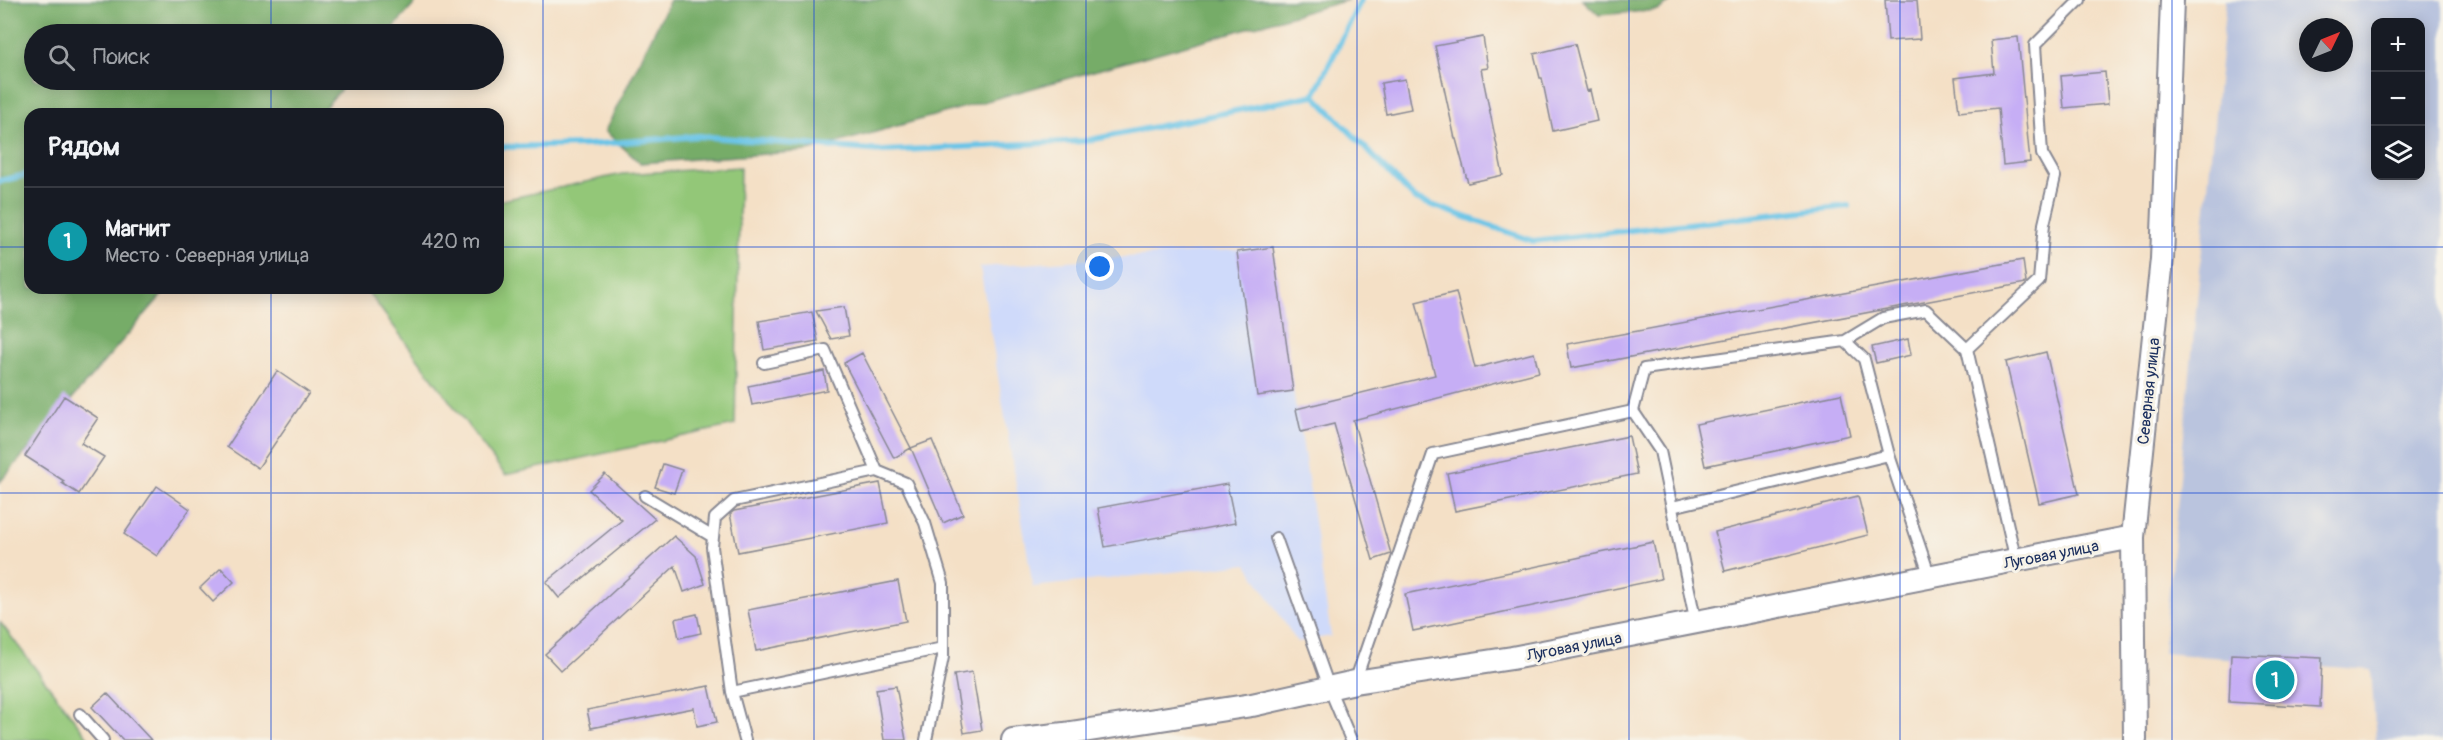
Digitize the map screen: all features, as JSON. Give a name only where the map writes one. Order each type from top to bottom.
[{"type":"street","name":"Северная улица","points":[[2135,740],[2133,537],[2162,259],[2172,0]]},
{"type":"street","name":"Луговая улица","points":[[1013,740],[1252,705],[1330,690],[1355,682],[1512,658],[2133,537]]},
{"type":"lane","points":[[1967,349],[2039,280],[2044,224],[2055,177],[2042,154],[2035,45],[2080,0]]},
{"type":"lane","points":[[1696,622],[1660,451],[1633,411],[1644,369],[1845,341],[1883,318],[1926,310],[1967,349],[2016,561]]},
{"type":"lane","points":[[1845,341],[1864,359],[1889,455],[1930,577]]},
{"type":"lane","points":[[764,363],[825,351],[877,471]]},
{"type":"lane","points":[[1355,682],[1433,454],[1633,411]]},
{"type":"lane","points":[[1672,507],[1889,455]]},
{"type":"lane","points":[[745,740],[732,692],[712,547],[715,518],[734,501],[877,471],[906,483],[925,523],[943,583],[943,657],[926,740]]},
{"type":"lane","points":[[645,496],[713,537]]},
{"type":"lane","points":[[1276,538],[1330,690],[1351,740]]},
{"type":"lane","points":[[732,692],[943,648]]},
{"type":"lane","points":[[80,714],[103,740]]},
{"type":"shaded area","points":[[2226,0],[2443,0],[2443,740],[2376,740],[2371,670],[2163,653]]},
{"type":"shaded area","points":[[1273,247],[1331,636],[1297,642],[1247,564],[1033,587],[980,267]]},
{"type":"green space","points":[[0,0],[418,0],[397,24],[24,24],[24,90],[340,90],[324,108],[24,108],[24,294],[163,294],[0,482]]},
{"type":"green space","points":[[670,0],[1348,0],[808,151],[640,163],[605,131]]},
{"type":"green space","points":[[1583,0],[1674,0],[1658,10],[1599,15]]},
{"type":"green space","points":[[740,167],[735,425],[505,475],[369,294],[504,294],[504,200],[622,174]]},
{"type":"green space","points":[[0,622],[90,740],[0,740]]},
{"type":"building","points":[[1885,0],[1917,0],[1920,39],[1888,41]]},
{"type":"building","points":[[1483,37],[1488,68],[1481,69],[1503,175],[1468,183],[1455,139],[1435,46]]},
{"type":"building","points":[[2018,37],[2030,162],[2003,165],[1998,108],[1959,112],[1955,78],[1994,73],[1991,40]]},
{"type":"building","points":[[1575,44],[1597,121],[1553,131],[1542,78],[1540,78],[1534,54]]},
{"type":"building","points":[[2105,72],[2108,104],[2064,108],[2061,76]]},
{"type":"building","points":[[1405,79],[1411,109],[1386,114],[1381,83]]},
{"type":"building","points":[[1273,247],[1293,391],[1257,396],[1237,252]]},
{"type":"building","points":[[2023,260],[2026,283],[1571,368],[1567,344]]},
{"type":"building","points":[[1456,292],[1475,368],[1534,353],[1539,372],[1353,420],[1391,554],[1373,560],[1334,424],[1301,432],[1296,409],[1435,375],[1416,302]]},
{"type":"building","points":[[844,307],[849,336],[831,339],[816,311]]},
{"type":"building","points":[[812,312],[818,341],[764,350],[759,321]]},
{"type":"building","points":[[1908,339],[1911,355],[1876,363],[1872,347]]},
{"type":"building","points":[[2046,352],[2079,494],[2039,503],[2006,362]]},
{"type":"building","points":[[862,353],[911,448],[894,458],[844,363]]},
{"type":"building","points":[[277,371],[309,393],[258,468],[227,447]]},
{"type":"building","points":[[824,371],[827,390],[752,405],[748,386]]},
{"type":"building","points":[[1841,394],[1850,435],[1705,466],[1696,424]]},
{"type":"building","points":[[64,396],[98,418],[81,443],[104,457],[79,494],[62,483],[64,481],[25,456]]},
{"type":"building","points":[[1629,436],[1637,474],[1455,511],[1447,473]]},
{"type":"building","points":[[932,440],[963,514],[943,523],[911,448]]},
{"type":"building","points":[[663,464],[682,470],[674,493],[655,487]]},
{"type":"building","points":[[605,474],[655,519],[559,598],[546,582],[622,520],[589,490]]},
{"type":"building","points":[[880,483],[888,523],[738,552],[730,514],[734,511]]},
{"type":"building","points":[[1227,484],[1235,523],[1105,547],[1098,508]]},
{"type":"building","points":[[157,486],[190,509],[157,556],[124,534]]},
{"type":"building","points":[[1858,496],[1868,535],[1725,571],[1715,532]]},
{"type":"building","points":[[674,536],[696,556],[705,584],[684,592],[675,566],[561,671],[545,654]]},
{"type":"building","points":[[1653,542],[1661,579],[1413,631],[1405,594]]},
{"type":"building","points":[[221,568],[234,582],[213,602],[200,588]]},
{"type":"building","points":[[898,581],[906,621],[756,651],[748,610]]},
{"type":"building","points":[[697,614],[701,633],[679,638],[675,619]]},
{"type":"building","points":[[2231,654],[2322,658],[2320,707],[2229,702]]},
{"type":"building","points":[[972,672],[982,730],[964,733],[954,675]]},
{"type":"building","points":[[709,686],[717,722],[697,726],[694,708],[591,728],[587,710]]},
{"type":"building","points":[[896,686],[906,740],[884,740],[876,689]]},
{"type":"building","points":[[107,693],[151,740],[123,740],[92,707]]},
{"type":"waterway","points":[[1314,95],[1361,0]]},
{"type":"waterway","points":[[1314,95],[1415,199],[1533,241],[1848,206]]},
{"type":"waterway","points":[[504,147],[587,145],[698,136],[883,151],[1085,141],[1314,95]]},
{"type":"waterway","points":[[0,181],[24,175]]},
{"type":"place","name":"Магнит","points":[[2275,680]]}]
